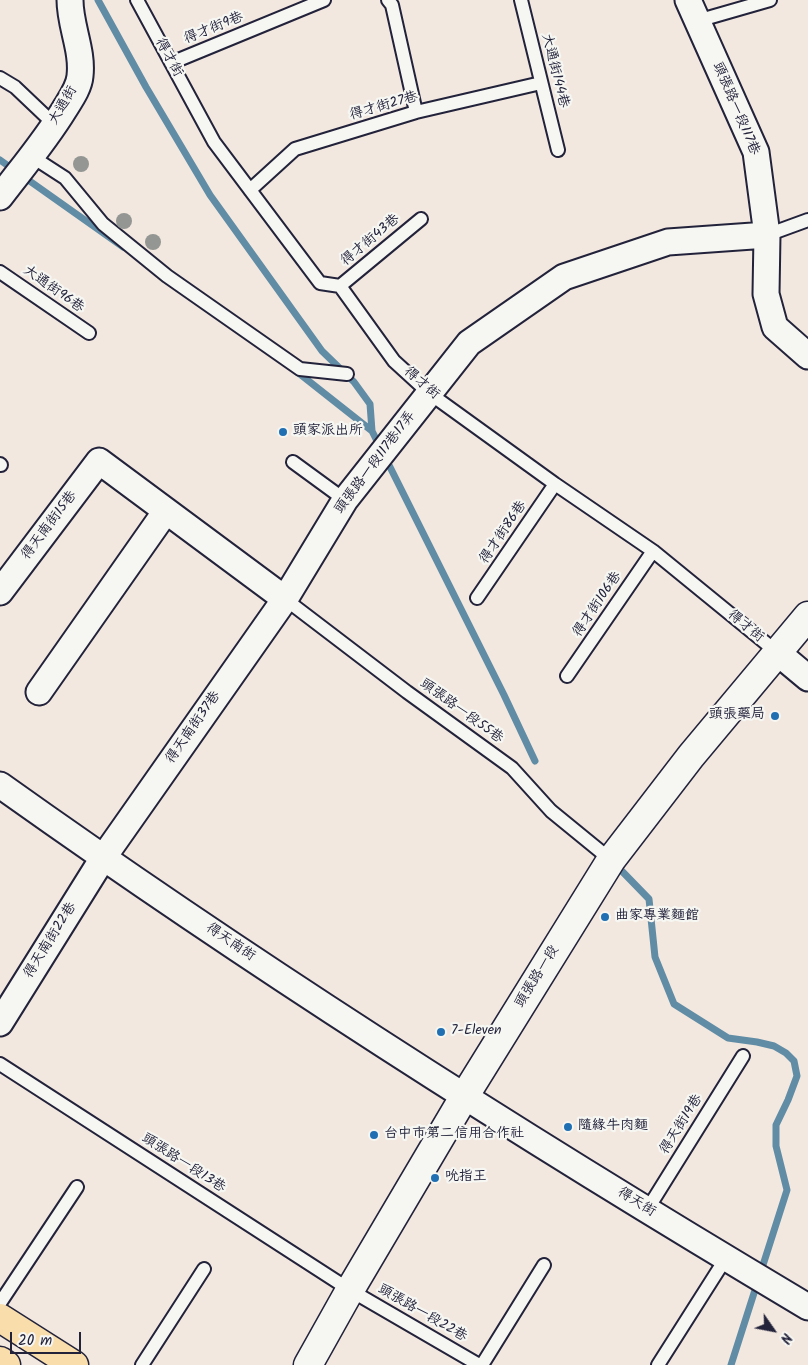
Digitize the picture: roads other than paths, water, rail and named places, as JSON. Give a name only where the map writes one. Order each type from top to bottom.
[{"type":"main road","points":[[0,1318],[74,1365]]},
{"type":"main road","points":[[0,1361],[6,1365]]},
{"type":"street","name":"大通街","points":[[0,197],[55,125],[72,98],[80,77],[80,55],[70,12],[70,0]]},
{"type":"street","name":"頭張路一段117巷","points":[[693,10],[756,152],[767,235],[766,294],[775,327],[808,356]]},
{"type":"street","name":"頭張路一段117巷17弄","points":[[325,534],[346,500],[469,343],[564,277],[668,242],[767,235]]},
{"type":"street","name":"得天南街15巷","points":[[0,592],[100,461],[166,511]]},
{"type":"street","points":[[39,692],[166,511],[284,599]]},
{"type":"street","name":"得天南街37巷","points":[[103,858],[284,599],[325,534]]},
{"type":"street","name":"頭張路一段","points":[[308,1365],[464,1097],[611,860],[691,756],[808,616]]},
{"type":"street","name":"得才街","points":[[778,654],[808,678]]},
{"type":"street","name":"得天南街","points":[[0,785],[103,858],[464,1097]]},
{"type":"street","name":"得天南街22巷","points":[[0,1023],[103,858]]},
{"type":"street","name":"得天街","points":[[464,1097],[808,1308]]},
{"type":"lane","name":"得才街","points":[[136,0],[214,142],[320,283],[340,286],[394,361],[429,392],[555,484],[653,552],[778,654]]},
{"type":"lane","name":"得才街9巷","points":[[171,62],[324,0]]},
{"type":"lane","points":[[388,0],[392,5],[416,112]]},
{"type":"lane","name":"大通街144巷","points":[[521,0],[558,150]]},
{"type":"lane","points":[[693,10],[770,0]]},
{"type":"lane","points":[[0,78],[16,87],[55,125]]},
{"type":"lane","name":"得才街27巷","points":[[250,190],[295,149],[416,112],[541,83]]},
{"type":"lane","points":[[32,156],[65,178],[103,224],[167,276],[300,369],[347,374]]},
{"type":"lane","name":"得才街43巷","points":[[340,286],[421,219]]},
{"type":"lane","points":[[767,235],[808,220]]},
{"type":"lane","name":"大通街96巷","points":[[0,272],[89,333]]},
{"type":"lane","points":[[293,462],[346,500]]},
{"type":"lane","name":"得才街86巷","points":[[477,598],[555,484]]},
{"type":"lane","name":"得才街106巷","points":[[567,676],[653,552]]},
{"type":"lane","name":"頭張路一段55巷","points":[[284,599],[512,768],[551,811],[611,860]]},
{"type":"lane","name":"得天街19巷","points":[[647,1210],[743,1056]]},
{"type":"lane","name":"頭張路一段13巷","points":[[0,1064],[350,1290]]},
{"type":"lane","points":[[0,1303],[77,1187]]},
{"type":"lane","points":[[658,1365],[726,1258]]},
{"type":"lane","points":[[481,1365],[544,1265]]},
{"type":"lane","points":[[142,1365],[204,1268]]},
{"type":"lane","name":"頭張路一段22巷","points":[[350,1290],[481,1365]]},
{"type":"waterway","points":[[98,0],[146,87],[210,195],[322,351],[354,382],[370,404],[372,431]]},
{"type":"waterway","points":[[0,160],[123,247]]},
{"type":"waterway","points":[[296,371],[372,431],[380,447]]},
{"type":"waterway","points":[[385,457],[535,761]]},
{"type":"waterway","points":[[616,865],[649,899],[655,957],[674,1004],[728,1038],[774,1046],[786,1053],[794,1061],[797,1076],[776,1125],[776,1146],[787,1190],[731,1365]]},
{"type":"place","name":"頭家派出所","points":[[283,432]]},
{"type":"place","name":"頭張藥局","points":[[775,716]]},
{"type":"place","name":"曲家專業麵館","points":[[605,917]]},
{"type":"place","name":"7-Eleven","points":[[441,1032]]},
{"type":"place","name":"隨緣牛肉麵","points":[[568,1127]]},
{"type":"place","name":"台中市第二信用合作社","points":[[374,1135]]},
{"type":"place","name":"吮指王","points":[[435,1178]]}]
